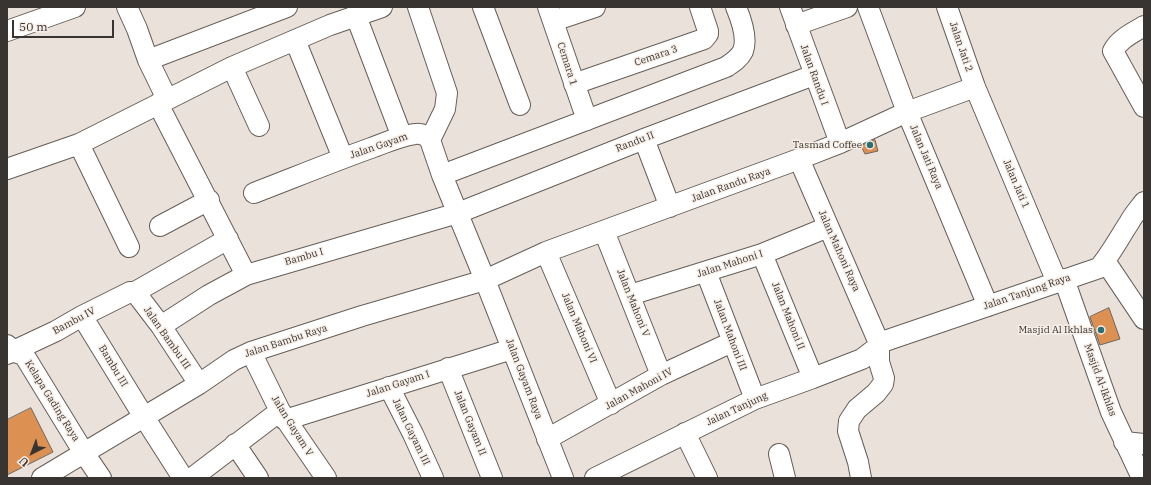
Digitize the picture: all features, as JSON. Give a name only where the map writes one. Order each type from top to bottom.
[{"type":"street","points":[[7,31],[75,7]]},
{"type":"street","points":[[127,7],[137,29],[162,101],[246,275]]},
{"type":"street","points":[[148,60],[287,7]]},
{"type":"street","points":[[7,169],[79,144],[232,67],[330,25],[382,7]]},
{"type":"street","points":[[418,7],[447,92],[445,109],[430,140],[442,175],[485,280]]},
{"type":"street","points":[[482,7],[520,105]]},
{"type":"street","points":[[551,14],[595,7]]},
{"type":"street","name":"Cemara 3","points":[[574,84],[704,40],[708,34],[708,31],[700,7]]},
{"type":"street","points":[[442,175],[726,67],[736,60],[743,51],[744,41],[742,24],[736,7]]},
{"type":"street","points":[[793,16],[847,7]]},
{"type":"street","name":"Jalan Jati Raya","points":[[868,7],[907,112],[988,306]]},
{"type":"street","name":"Jalan Jati 2","points":[[947,7],[975,86]]},
{"type":"street","name":"Cemara 1","points":[[551,14],[587,120]]},
{"type":"street","points":[[356,16],[402,137]]},
{"type":"street","name":"Jalan Randu I","points":[[793,16],[840,143]]},
{"type":"street","points":[[1144,26],[1116,45],[1113,51],[1144,107]]},
{"type":"street","points":[[295,40],[343,158]]},
{"type":"street","points":[[232,67],[259,126]]},
{"type":"street","name":"Randu II","points":[[458,213],[644,139],[814,75]]},
{"type":"street","name":"Jalan Randu Raya","points":[[485,280],[546,252],[799,159],[840,143],[907,112],[975,86]]},
{"type":"street","name":"Jalan Jati 1","points":[[975,86],[1060,280]]},
{"type":"street","name":"Jalan Gayam","points":[[254,193],[343,158],[402,137],[416,133],[423,134],[430,140]]},
{"type":"street","points":[[644,139],[670,207]]},
{"type":"street","points":[[79,144],[129,246]]},
{"type":"street","name":"Jalan Mahoni Raya","points":[[799,159],[879,343]]},
{"type":"street","points":[[160,226],[209,200]]},
{"type":"street","name":"Jalan Tanjung Raya","points":[[879,343],[1098,268],[1105,261],[1130,221],[1144,202]]},
{"type":"street","name":"Bambu I","points":[[161,326],[209,295],[246,275],[458,213]]},
{"type":"street","name":"Jalan Mahoni I","points":[[630,295],[762,254],[828,228]]},
{"type":"street","name":"Jalan Mahoni V","points":[[604,231],[661,375]]},
{"type":"street","name":"Bambu IV","points":[[9,350],[56,331],[130,292],[135,292],[228,239]]},
{"type":"street","name":"Jalan Mahoni VI","points":[[546,252],[611,404]]},
{"type":"street","name":"Jalan Mahoni II","points":[[762,254],[813,378]]},
{"type":"street","points":[[1105,261],[1144,319]]},
{"type":"street","name":"Jalan Mahoni III","points":[[706,272],[755,399]]},
{"type":"street","name":"Jalan Gayam Raya","points":[[485,280],[564,478]]},
{"type":"street","name":"Jalan Bambu Raya","points":[[42,478],[199,384],[234,360],[251,352],[362,316],[485,280]]},
{"type":"street","name":"Masjid Al-Ikhlas","points":[[1060,280],[1111,412],[1142,478]]},
{"type":"street","name":"Jalan Bambu III","points":[[135,292],[161,326],[199,384]]},
{"type":"street","name":"Bambu III","points":[[82,316],[144,417],[184,478]]},
{"type":"street","name":"Jalan Mahoni IV","points":[[547,438],[661,375],[732,342]]},
{"type":"street","points":[[861,478],[848,431],[849,421],[857,409],[876,393],[883,384],[884,378],[879,362],[879,343]]},
{"type":"street","name":"Jalan Tanjung","points":[[595,478],[755,399],[862,359],[875,349],[879,343]]},
{"type":"street","name":"Jalan Gayam I","points":[[192,478],[235,444],[283,416],[389,387],[512,349]]},
{"type":"street","name":"Kelapa Gading Raya","points":[[9,350],[24,355],[79,456],[87,478]]},
{"type":"street","name":"Jalan Gayam V","points":[[251,352],[283,416],[326,478]]},
{"type":"street","name":"Jalan Gayam II","points":[[448,368],[492,478]]},
{"type":"street","name":"Jalan Gayam III","points":[[389,387],[413,434],[430,477]]},
{"type":"street","points":[[685,434],[707,478]]},
{"type":"street","points":[[1124,442],[1144,444]]},
{"type":"street","points":[[235,444],[258,478]]},
{"type":"street","points":[[779,454],[785,478]]},
{"type":"street","name":"Kelapa Gading Raya","points":[[79,456],[101,478]]},
{"type":"building","points":[[875,140],[878,151],[865,154],[861,146]]},
{"type":"building","name":"Masjid Al Ikhlas","points":[[1109,308],[1120,339],[1100,345],[1090,317]]},
{"type":"building","points":[[31,408],[53,452],[7,475],[7,420]]},
{"type":"place","name":"Tasmad Coffee","points":[[870,145]]},
{"type":"place","name":"Masjid Al Ikhlas","points":[[1101,330]]}]
